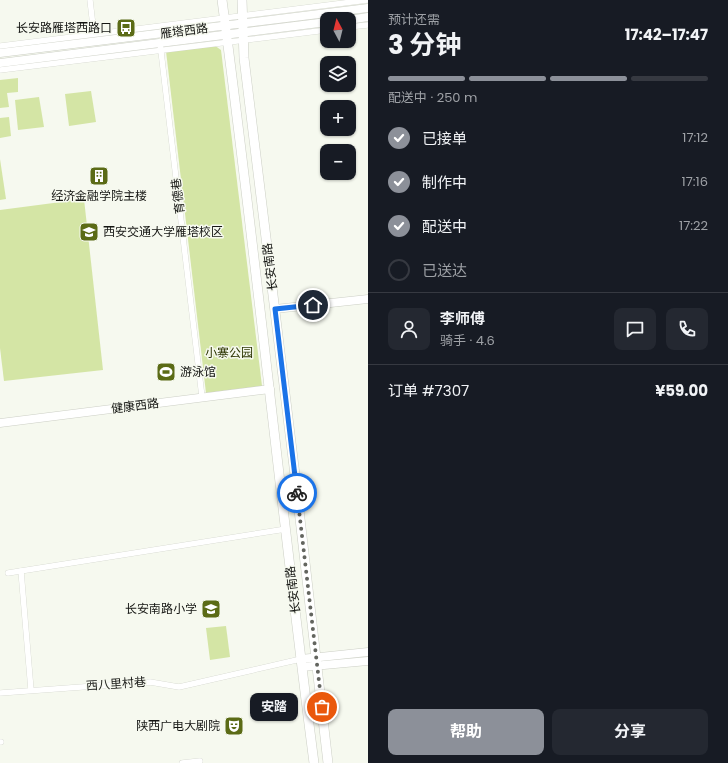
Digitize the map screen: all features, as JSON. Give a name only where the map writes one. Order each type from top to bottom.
[{"type":"main road","name":"长安南路","points":[[222,0],[314,763]]},
{"type":"main road","name":"长安南路","points":[[242,0],[245,66],[328,763]]},
{"type":"main road","name":"雁塔西路","points":[[0,54],[243,28],[368,8]]},
{"type":"main road","points":[[356,19],[368,17]]},
{"type":"main road","name":"雁塔西路","points":[[243,28],[320,22]]},
{"type":"main road","name":"雁塔西路","points":[[0,63],[161,47],[226,30]]},
{"type":"main road","points":[[275,309],[368,299]]},
{"type":"main road","name":"健康西路","points":[[0,423],[270,389]]},
{"type":"main road","points":[[316,662],[368,652]]},
{"type":"main road","points":[[301,663],[368,661]]},
{"type":"street","points":[[90,0],[93,26],[92,34]]},
{"type":"street","points":[[0,46],[92,34],[226,30],[243,28],[368,0]]},
{"type":"street","points":[[356,26],[368,25]]},
{"type":"street","points":[[243,28],[320,30]]},
{"type":"street","points":[[0,70],[161,47]]},
{"type":"street","name":"育德巷","points":[[161,47],[202,397]]},
{"type":"street","points":[[8,573],[286,529]]},
{"type":"street","points":[[21,571],[31,690]]},
{"type":"street","name":"西八里村巷","points":[[0,693],[150,682],[178,688],[301,663]]},
{"type":"street","points":[[182,763],[200,761]]},
{"type":"green space","name":"小寨公园","points":[[214,45],[221,50],[262,386],[206,393],[166,51]]},
{"type":"green space","points":[[18,78],[18,92],[7,93],[9,107],[0,108],[0,80]]},
{"type":"green space","points":[[91,91],[96,122],[69,126],[65,94]]},
{"type":"green space","points":[[39,97],[44,127],[18,130],[15,100]]},
{"type":"green space","points":[[9,117],[11,136],[0,138],[0,118]]},
{"type":"green space","points":[[0,159],[6,199],[0,200]]},
{"type":"green space","points":[[84,199],[103,370],[4,381],[0,348],[0,210]]},
{"type":"green space","points":[[226,626],[230,657],[210,660],[206,628]]},
{"type":"way so far","points":[[297,493],[322,707]]},
{"type":"place","name":"长安路雁塔西路口","points":[[126,28]]},
{"type":"place","name":"经济金融学院主楼","points":[[99,176]]},
{"type":"place","name":"西安交通大学雁塔校区","points":[[89,232]]},
{"type":"place","name":"游泳馆","points":[[166,372]]},
{"type":"place","name":"长安南路小学","points":[[211,609]]},
{"type":"place","name":"安踏","points":[[322,707]]},
{"type":"place","name":"陕西广电大剧院","points":[[234,726]]},
{"type":"route","points":[[297,493],[275,309],[313,305]]}]
